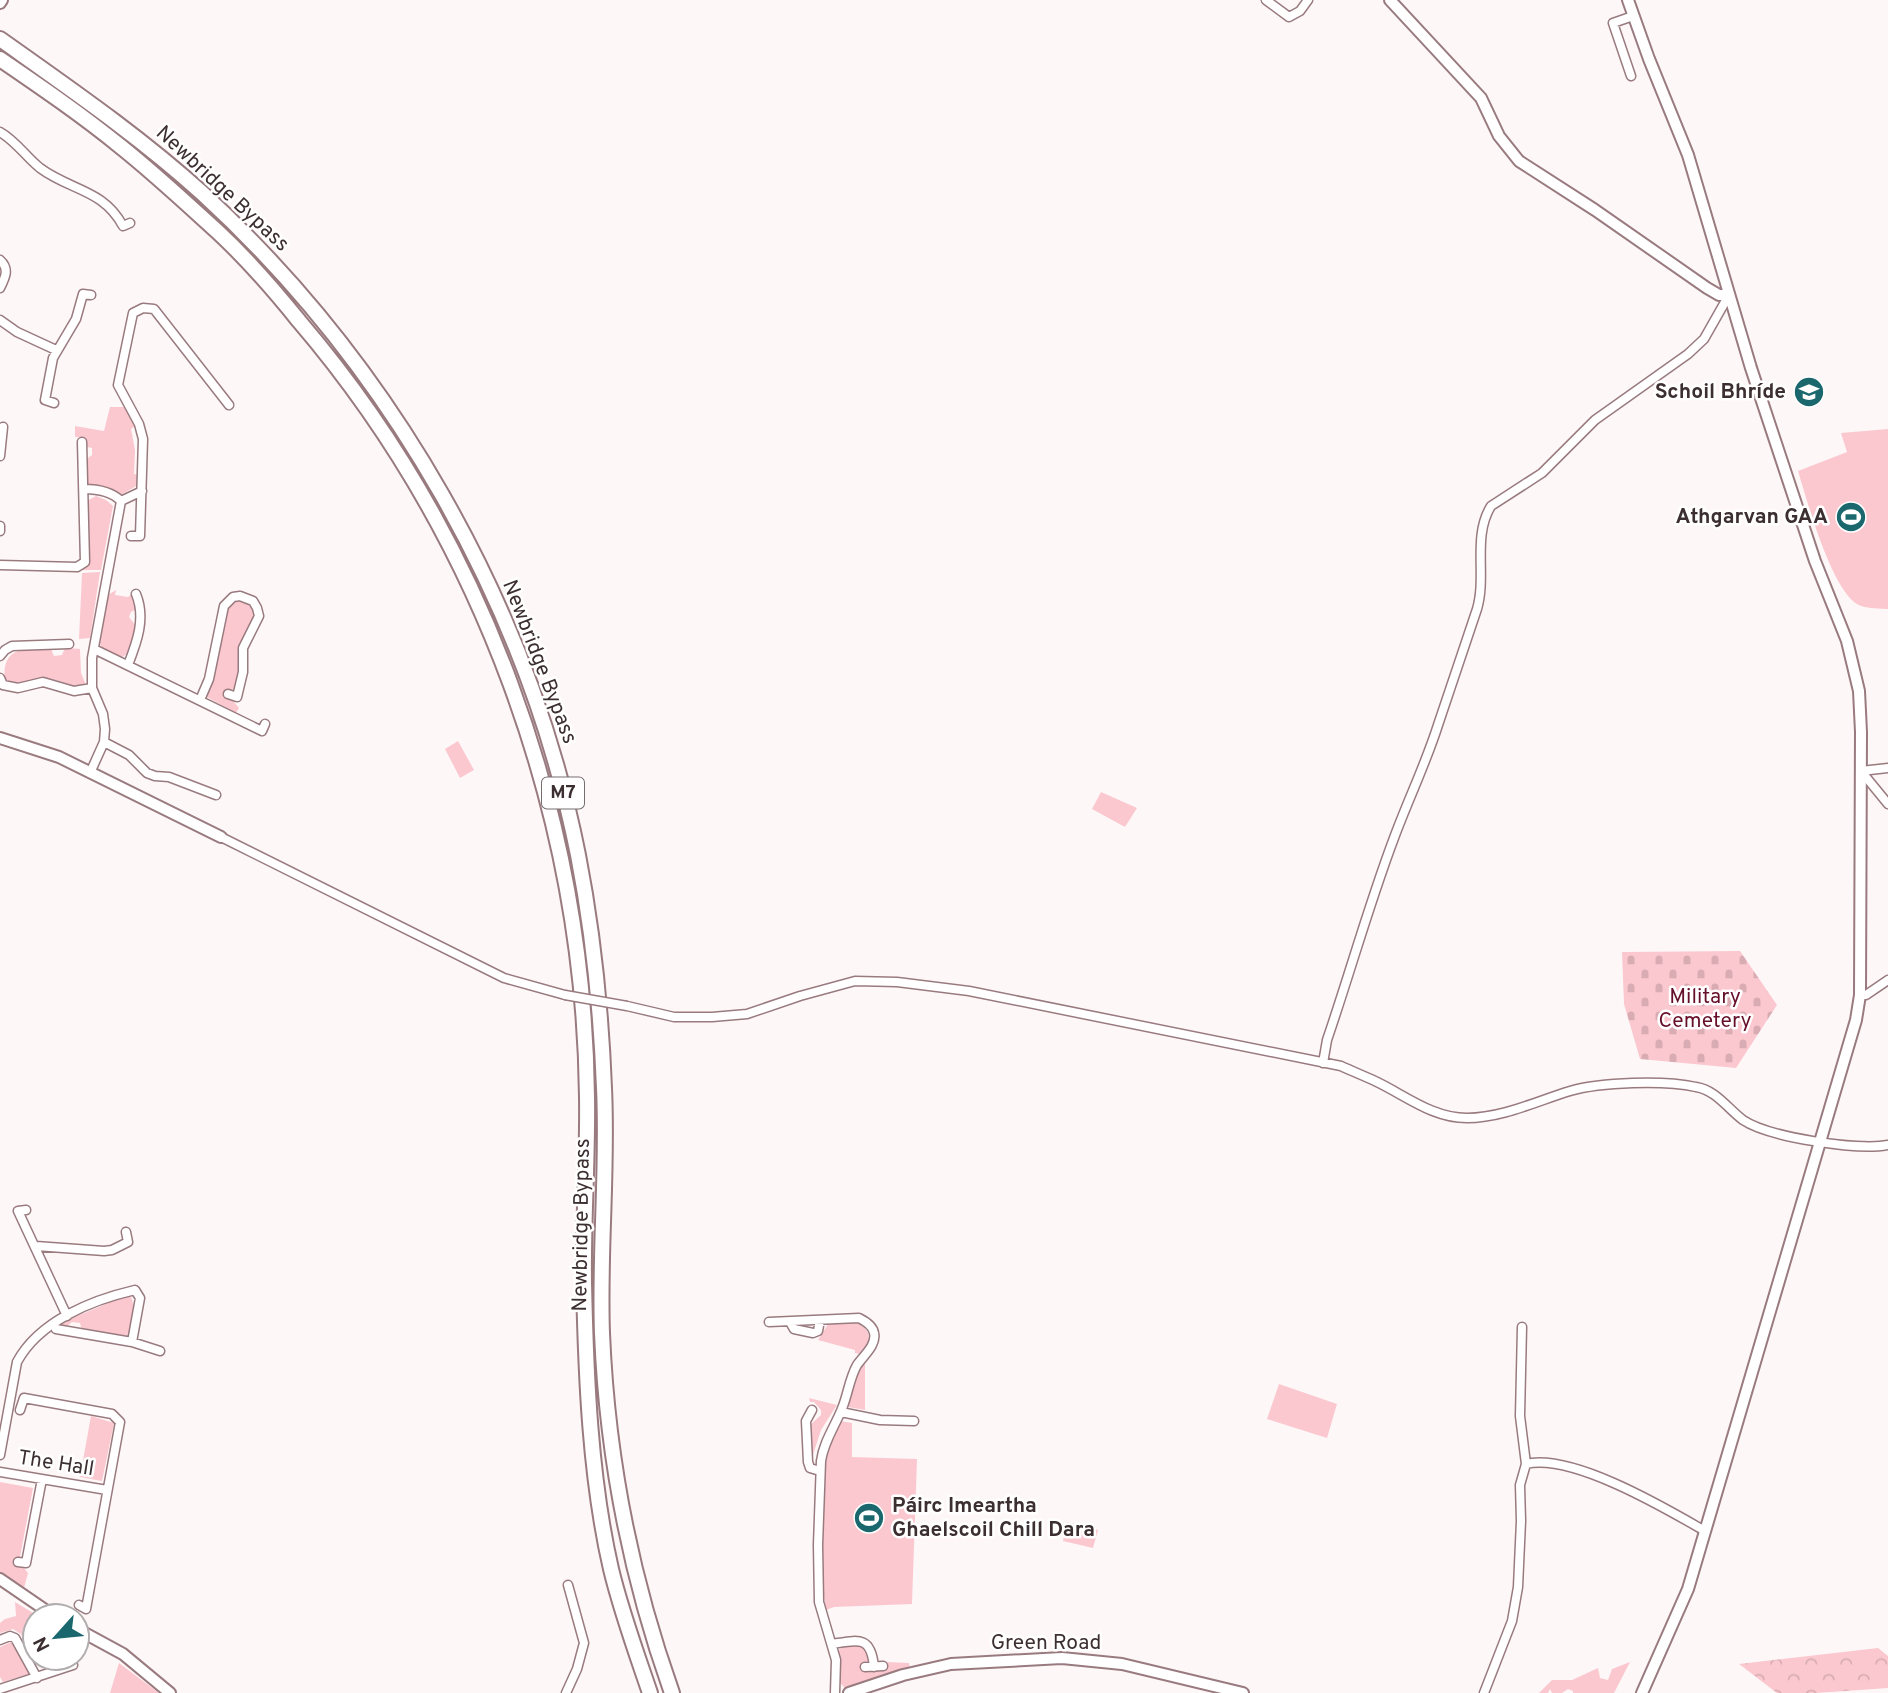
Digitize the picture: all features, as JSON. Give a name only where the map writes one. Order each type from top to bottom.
[{"type":"highway","name":"Newbridge Bypass","points":[[0,39],[131,133],[201,193],[287,280],[338,341],[388,409],[433,480],[475,557],[516,650],[547,735],[563,792],[577,851],[591,933],[600,1008],[605,1095],[602,1321],[611,1434],[634,1565],[672,1693]]},
{"type":"highway","name":"Newbridge Bypass","points":[[0,59],[122,147],[220,234],[277,294],[327,354],[374,418],[416,485],[458,562],[501,657],[531,740],[560,851],[579,963],[587,1095],[584,1281],[597,1488],[611,1568],[650,1693]]},
{"type":"main road","points":[[1390,0],[1481,98],[1499,136],[1519,161],[1707,288],[1718,295],[1729,295]]},
{"type":"main road","points":[[1628,0],[1688,155],[1729,295],[1815,561],[1853,663],[1860,710],[1861,771],[1860,995],[1851,1040],[1688,1589],[1642,1693]]},
{"type":"main road","points":[[0,738],[59,757],[221,837]]},
{"type":"main road","points":[[0,1579],[34,1602]]},
{"type":"main road","points":[[91,1637],[123,1654],[170,1693]]},
{"type":"main road","name":"Green Road","points":[[849,1693],[903,1675],[951,1664],[1062,1658],[1122,1664],[1243,1693]]},
{"type":"street","points":[[1266,0],[1289,17],[1300,11],[1308,0]]},
{"type":"street","points":[[1631,76],[1613,23],[1633,16]]},
{"type":"street","points":[[0,132],[40,168],[62,183],[85,190],[105,202],[115,211],[123,226],[130,223]]},
{"type":"street","points":[[0,260],[5,264],[6,275],[0,288]]},
{"type":"street","points":[[54,403],[46,400],[48,376],[57,350],[76,319],[83,294],[91,295]]},
{"type":"street","points":[[1323,1063],[1327,1040],[1389,853],[1438,726],[1479,603],[1482,527],[1486,513],[1491,506],[1555,463],[1573,440],[1603,414],[1688,354],[1704,339],[1729,295]]},
{"type":"street","points":[[131,536],[140,536],[144,458],[139,424],[118,385],[133,313],[143,308],[154,309],[229,405]]},
{"type":"street","points":[[0,320],[17,332],[57,350]]},
{"type":"street","points":[[0,455],[3,427]]},
{"type":"street","points":[[0,565],[77,566],[85,562],[85,448]]},
{"type":"street","points":[[84,489],[96,489],[115,495],[121,501]]},
{"type":"street","points":[[121,501],[142,491]]},
{"type":"street","points":[[90,772],[104,742],[103,714],[92,688],[94,649],[121,501]]},
{"type":"street","points":[[0,526],[0,531]]},
{"type":"street","points":[[128,665],[135,646],[136,615],[141,607],[136,594]]},
{"type":"street","points":[[200,700],[209,678],[223,606],[233,597],[240,596],[253,601],[259,616],[243,648],[243,672],[237,697],[228,694]]},
{"type":"street","points":[[0,656],[12,646],[57,649],[69,644]]},
{"type":"street","points":[[94,649],[262,731],[265,724]]},
{"type":"street","points":[[0,678],[3,685],[18,688],[43,682],[74,691],[92,688]]},
{"type":"street","points":[[104,742],[129,755],[147,773],[169,776],[216,795]]},
{"type":"street","points":[[1861,771],[1888,768]]},
{"type":"street","points":[[1861,771],[1888,804]]},
{"type":"street","points":[[221,837],[505,978],[565,995],[674,1017],[747,1014],[855,981],[897,982],[969,991],[1341,1066],[1376,1081],[1416,1104],[1445,1115],[1466,1118],[1490,1116],[1573,1090],[1595,1086],[1681,1084],[1700,1087],[1719,1098],[1744,1121],[1761,1128],[1853,1147],[1888,1145]]},
{"type":"street","points":[[1860,995],[1866,995],[1888,981]]},
{"type":"street","points":[[26,1210],[18,1211],[67,1316]]},
{"type":"street","points":[[36,1246],[112,1250],[128,1242],[126,1232]]},
{"type":"street","points":[[0,1455],[17,1362],[33,1338],[44,1328],[103,1300],[135,1290],[140,1298],[132,1342]]},
{"type":"street","points":[[769,1322],[790,1322],[794,1329],[813,1333],[818,1331],[820,1320],[859,1318],[866,1321],[874,1333],[870,1349],[854,1369],[841,1412],[823,1447],[820,1471],[819,1602],[836,1660],[835,1693]]},
{"type":"street","points":[[1484,1693],[1511,1621],[1518,1587],[1520,1485],[1526,1464],[1520,1416],[1522,1327]]},
{"type":"street","points":[[55,1329],[76,1329],[160,1351]]},
{"type":"street","points":[[20,1410],[24,1398],[112,1413],[120,1422],[87,1602]]},
{"type":"street","points":[[812,1410],[806,1421],[808,1462],[810,1468],[820,1471]]},
{"type":"street","points":[[841,1412],[880,1420],[915,1421]]},
{"type":"street","points":[[1526,1464],[1534,1462],[1581,1470],[1650,1499],[1705,1531]]},
{"type":"street","name":"The Hall","points":[[0,1472],[107,1490]]},
{"type":"street","points":[[18,1562],[26,1563],[42,1479]]},
{"type":"street","points":[[566,1693],[589,1644],[568,1585]]},
{"type":"street","points":[[0,1640],[10,1636],[15,1638],[37,1678]]},
{"type":"street","points":[[832,1644],[853,1641],[866,1643],[871,1648],[869,1667],[883,1666]]},
{"type":"street","points":[[0,1689],[53,1672]]},
{"type":"green space","points":[[110,407],[124,407],[135,426],[131,429],[135,450],[134,474],[139,475],[138,485],[121,495],[112,489],[89,485],[86,481],[85,460],[92,455],[92,448],[87,447],[81,437],[75,437],[75,426],[104,431]]},
{"type":"green space","name":"Athgarvan GAA","points":[[1888,429],[1886,609],[1869,608],[1854,602],[1836,577],[1820,541],[1798,471],[1847,452],[1841,433]]},
{"type":"green space","points":[[96,496],[113,506],[101,570],[81,570],[87,567],[89,562],[87,501]]},
{"type":"green space","points":[[100,572],[90,638],[79,639],[82,573]]},
{"type":"green space","points":[[116,590],[115,595],[128,597],[132,594],[137,609],[131,612],[129,617],[136,626],[129,653],[120,658],[103,650],[100,644],[108,595]]},
{"type":"green space","points":[[240,599],[250,603],[255,615],[240,648],[240,672],[236,688],[227,691],[225,698],[233,701],[239,708],[236,713],[207,697],[226,607]]},
{"type":"green space","points":[[68,648],[80,649],[81,673],[86,685],[75,686],[52,680],[5,682],[7,661],[18,651],[51,649],[54,656],[62,655]]},
{"type":"green space","points":[[458,741],[474,770],[460,778],[445,749]]},
{"type":"green space","points":[[1101,792],[1137,808],[1125,827],[1092,809]]},
{"type":"green space","name":"Military Cemetery","points":[[1740,951],[1777,1005],[1736,1068],[1640,1059],[1624,1004],[1622,952]]},
{"type":"green space","points":[[125,1296],[131,1297],[133,1301],[133,1312],[132,1324],[125,1338],[82,1330],[80,1323],[72,1322],[65,1328],[56,1325]]},
{"type":"green space","points":[[858,1323],[866,1330],[869,1338],[860,1354],[855,1353],[855,1350],[818,1340],[828,1324]]},
{"type":"green space","points":[[865,1361],[865,1410],[848,1407],[858,1371]]},
{"type":"green space","points":[[1279,1384],[1337,1404],[1327,1438],[1267,1419]]},
{"type":"green space","points":[[809,1398],[837,1405],[821,1430],[811,1461],[810,1425],[821,1415],[821,1410],[814,1402],[810,1402]]},
{"type":"green space","points":[[91,1416],[114,1423],[102,1481],[80,1477]]},
{"type":"green space","name":"Páirc Imeartha Ghaelscoil Chill Dara","points":[[840,1421],[852,1423],[852,1457],[917,1459],[912,1604],[834,1607],[826,1610],[821,1577],[823,1490],[827,1448]]},
{"type":"green space","points":[[0,1482],[33,1488],[20,1557],[15,1559],[14,1566],[24,1568],[28,1573],[24,1588],[0,1573]]},
{"type":"green space","points":[[1067,1522],[1098,1530],[1093,1548],[1063,1541]]},
{"type":"green space","points":[[15,1602],[21,1606],[21,1634],[13,1629],[0,1633],[0,1623],[16,1616]]},
{"type":"green space","points":[[11,1642],[21,1658],[21,1672],[29,1674],[3,1682],[0,1677],[0,1647]]},
{"type":"green space","points":[[858,1644],[867,1649],[870,1660],[864,1662],[864,1669],[886,1669],[887,1662],[909,1663],[910,1668],[845,1688],[839,1682],[838,1651],[844,1646]]},
{"type":"green space","points":[[1878,1648],[1888,1656],[1888,1688],[1777,1693],[1739,1664]]},
{"type":"green space","points":[[1630,1662],[1614,1693],[1573,1693],[1568,1689],[1562,1693],[1552,1693],[1550,1689],[1548,1693],[1539,1693],[1552,1680],[1572,1680],[1598,1668],[1600,1678],[1608,1680],[1612,1669]]},
{"type":"green space","points":[[119,1663],[159,1693],[110,1693]]},
{"type":"place","name":"Schoil Bhríde","points":[[1809,392]]},
{"type":"place","name":"Athgarvan GAA","points":[[1851,517]]},
{"type":"place","name":"Páirc Imeartha Ghaelscoil Chill Dara","points":[[869,1518]]}]
